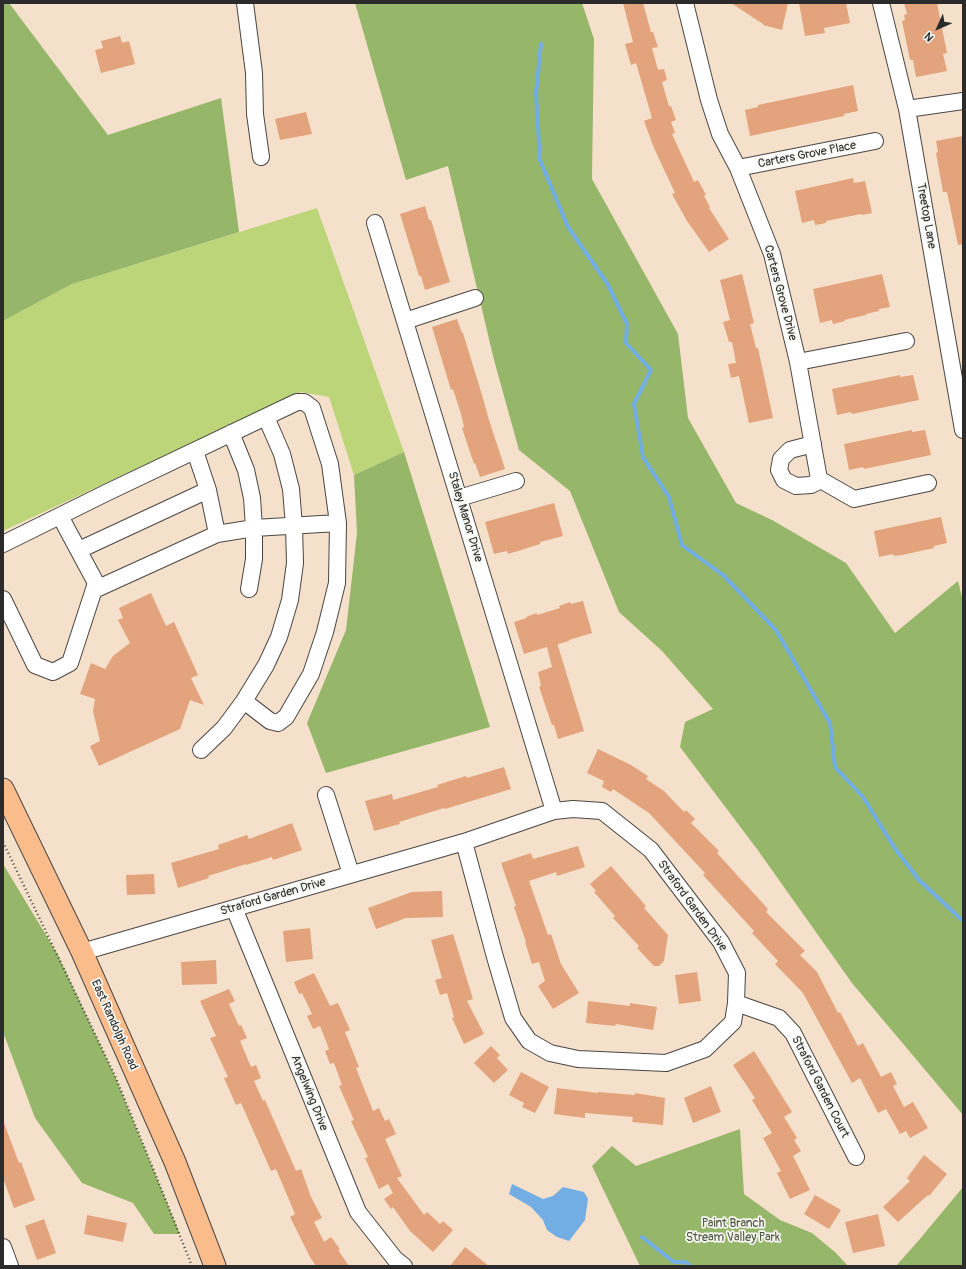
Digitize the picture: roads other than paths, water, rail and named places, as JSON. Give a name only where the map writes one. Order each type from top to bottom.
[{"type":"main road","name":"East Randolph Road","points":[[3,789],[82,952],[175,1162],[215,1266]]},
{"type":"street","points":[[245,3],[254,73],[255,114],[261,157]]},
{"type":"street","name":"Carters Grove Drive","points":[[685,3],[720,134],[738,168],[772,254],[798,362],[819,479],[821,480]]},
{"type":"street","name":"Treetop Lane","points":[[881,3],[907,109],[963,430]]},
{"type":"street","points":[[907,109],[963,101]]},
{"type":"street","name":"Carters Grove Place","points":[[738,168],[875,141]]},
{"type":"street","name":"Staley Manor Drive","points":[[375,223],[554,810]]},
{"type":"street","points":[[405,321],[475,298]]},
{"type":"street","points":[[798,362],[906,341]]},
{"type":"street","points":[[3,544],[297,402],[304,402],[312,408],[330,464],[338,523],[337,583],[325,632],[311,674],[286,717],[278,723],[270,721],[244,701]]},
{"type":"street","points":[[201,750],[224,728],[244,701],[266,665],[279,637],[290,600],[295,563],[291,489],[282,454],[266,417]]},
{"type":"street","points":[[232,433],[246,470],[252,498],[254,559],[249,589]]},
{"type":"street","points":[[813,444],[790,450],[781,458],[779,470],[784,480],[796,486],[811,485],[821,480],[854,499],[928,483]]},
{"type":"street","points":[[195,451],[208,490],[217,534]]},
{"type":"street","points":[[459,498],[516,481]]},
{"type":"street","points":[[79,550],[208,490]]},
{"type":"street","points":[[3,599],[35,665],[53,672],[70,663],[96,583],[60,516]]},
{"type":"street","points":[[94,590],[217,534],[254,528],[338,523]]},
{"type":"street","points":[[326,795],[351,874]]},
{"type":"street","name":"Straford Garden Drive","points":[[82,952],[464,842],[554,810],[573,808],[602,811],[651,850],[721,942],[737,973],[736,1003],[732,1022],[705,1049],[666,1063],[578,1059],[550,1053],[529,1041],[513,1018],[464,842]]},
{"type":"street","name":"Angelwing Drive","points":[[234,908],[358,1212],[395,1259],[404,1266]]},
{"type":"street","name":"Straford Garden Court","points":[[736,1003],[779,1018],[793,1033],[856,1157]]},
{"type":"street","points":[[3,1247],[10,1266]]},
{"type":"water","points":[[512,1184],[543,1199],[553,1196],[563,1187],[584,1192],[588,1199],[585,1220],[569,1241],[557,1237],[547,1230],[543,1220],[531,1207],[509,1194]]},
{"type":"waterway","points":[[541,44],[536,94],[540,160],[568,227],[607,283],[627,324],[626,343],[651,370],[634,404],[643,457],[669,497],[682,545],[723,575],[776,630],[830,723],[835,767],[863,797],[894,847],[919,880],[963,921]]},
{"type":"waterway","points":[[642,1237],[674,1262],[686,1262],[690,1266]]},
{"type":"park label","name":"Paint Branch Stream Valley Park","points":[[733,1231]]}]
